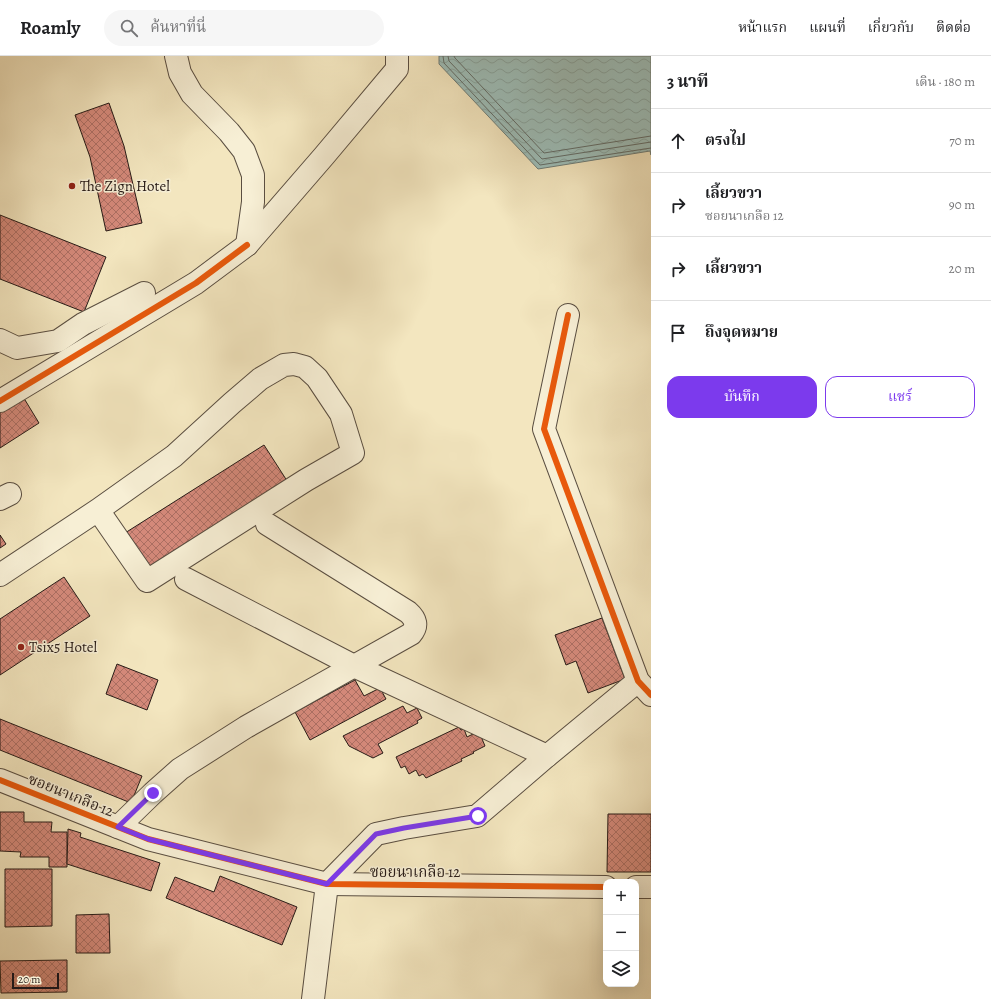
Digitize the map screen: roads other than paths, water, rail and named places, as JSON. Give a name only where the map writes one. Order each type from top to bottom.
[{"type":"street","points":[[176,56],[180,73],[192,94],[229,132],[244,151],[253,175],[253,202],[247,245]]},
{"type":"street","points":[[0,401],[196,283],[247,245],[397,69],[397,56]]},
{"type":"street","points":[[0,340],[17,348],[58,341],[83,324],[144,293]]},
{"type":"street","points":[[313,999],[327,884],[376,834],[478,816],[547,756],[645,683],[544,429],[568,315]]},
{"type":"street","points":[[0,575],[98,510],[174,456],[232,403],[255,384],[284,365],[294,364],[305,367],[317,378],[341,414],[353,453],[306,480],[147,582],[98,510]]},
{"type":"street","points":[[118,827],[180,769],[246,727],[411,634],[415,630],[416,625],[413,616],[394,602],[267,524]]},
{"type":"street","points":[[186,579],[354,666],[547,756]]},
{"type":"street","name":"ซอยนาเกลือ 12","points":[[0,780],[148,839],[327,884],[603,887]]},
{"type":"street","points":[[639,887],[651,887]]},
{"type":"water","points":[[439,56],[651,56],[651,155],[650,151],[538,169],[439,64]]},
{"type":"place","name":"The Zign Hotel","points":[[72,186]]},
{"type":"place","name":"Tsix5 Hotel","points":[[21,647]]}]
